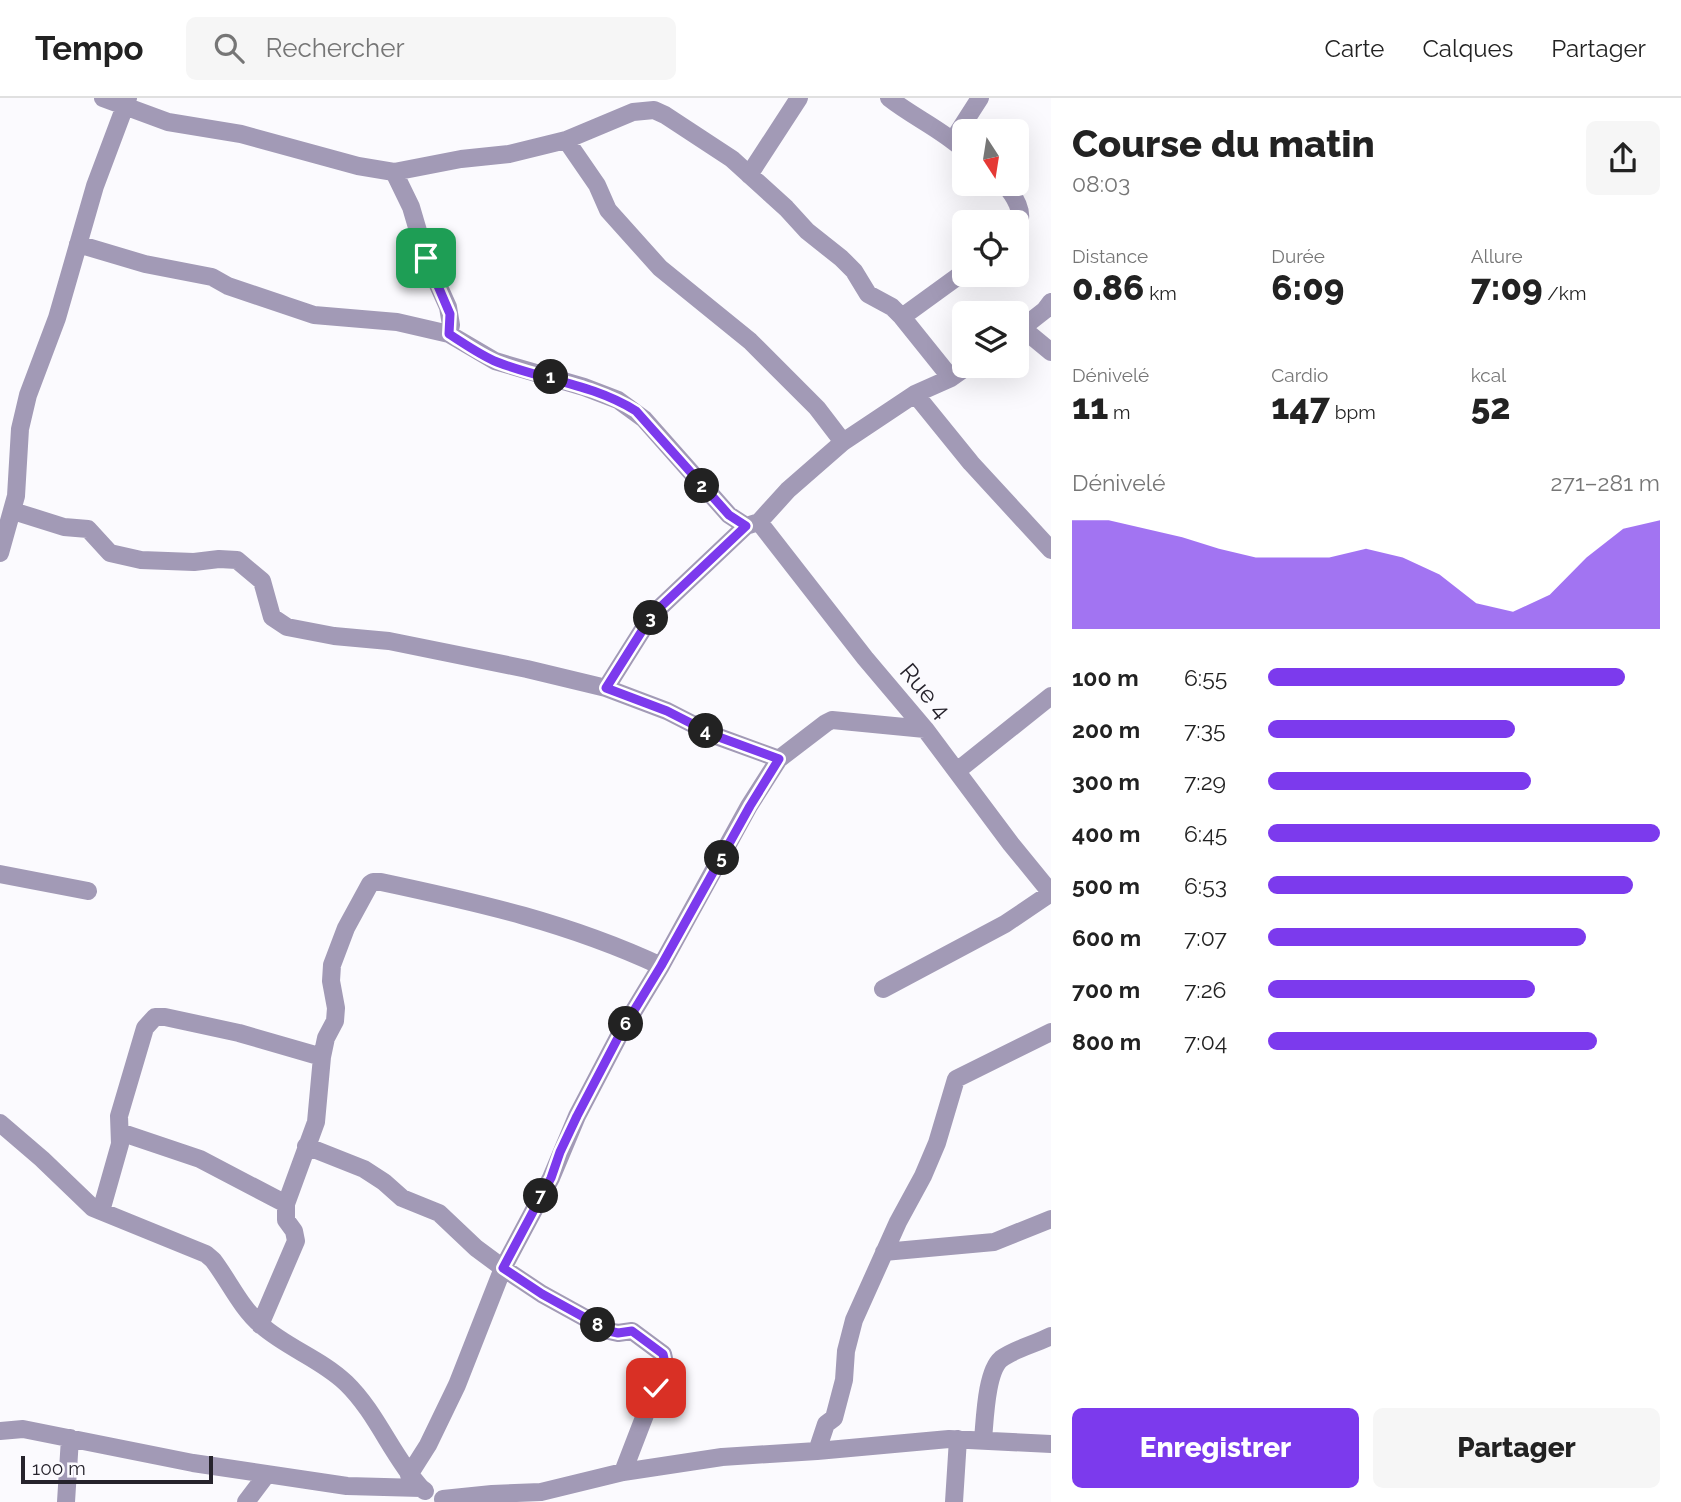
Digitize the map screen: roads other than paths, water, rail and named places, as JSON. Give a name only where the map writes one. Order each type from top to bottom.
[{"type":"street","points":[[103,98],[126,103],[168,122],[241,134],[358,166],[394,172],[461,159],[509,154],[566,140],[621,116],[654,110],[732,159],[807,231],[849,266],[868,294],[892,307],[902,317],[951,377],[915,394],[843,442],[788,491],[652,615],[606,688]]},
{"type":"street","points":[[749,175],[799,98]]},
{"type":"street","points":[[889,98],[906,112],[933,125],[952,140]]},
{"type":"street","points":[[971,119],[980,98]]},
{"type":"street","points":[[0,553],[16,496],[20,429],[25,407],[57,318],[95,186],[126,103]]},
{"type":"street","points":[[566,140],[597,185],[608,210],[660,268],[750,341],[817,408],[843,442]]},
{"type":"street","points":[[394,172],[411,207],[426,258],[448,307],[451,325],[449,334]]},
{"type":"street","name":"Rue 4","points":[[78,244],[145,264],[212,277],[228,286],[314,315],[397,322],[449,334],[495,361],[584,387],[618,400],[636,411],[729,515],[752,524],[925,729],[1051,893]]},
{"type":"street","points":[[902,317],[952,281]]},
{"type":"street","points":[[1029,323],[1051,302]]},
{"type":"street","points":[[1029,336],[1051,352]]},
{"type":"street","points":[[915,394],[980,474],[1051,550]]},
{"type":"street","points":[[13,511],[56,525],[88,529],[110,553],[141,560],[237,561],[262,581],[272,617],[288,627],[388,642],[527,669],[606,688],[667,711],[716,736],[779,759]]},
{"type":"street","points":[[957,771],[1051,696]]},
{"type":"street","points":[[415,1482],[503,1268],[551,1178],[560,1152],[608,1056],[779,759],[828,721],[925,729]]},
{"type":"street","points":[[0,874],[88,891]]},
{"type":"street","points":[[260,1325],[296,1241],[294,1231],[286,1220],[286,1204],[316,1122],[322,1057],[326,1038],[335,1021],[332,965],[346,928],[373,881],[480,903],[557,924],[616,945],[661,966]]},
{"type":"street","points":[[883,989],[1004,924],[1051,893]]},
{"type":"street","points":[[101,1211],[120,1144],[120,1116],[145,1028],[155,1017],[239,1033],[322,1057]]},
{"type":"street","points":[[817,1451],[826,1424],[834,1418],[844,1380],[846,1351],[854,1320],[937,1143],[956,1079],[1051,1032]]},
{"type":"street","points":[[0,1123],[43,1159],[82,1199],[101,1211],[206,1254],[260,1325],[319,1362],[347,1384],[415,1482],[445,1500],[541,1492],[623,1472],[701,1459],[817,1451],[919,1440],[983,1439],[1051,1444]]},
{"type":"street","points":[[120,1132],[200,1158],[286,1204]]},
{"type":"street","points":[[306,1146],[364,1169],[402,1198],[439,1213],[476,1248],[542,1294],[609,1331],[632,1331],[638,1334],[665,1357],[652,1402],[623,1472]]},
{"type":"street","points":[[884,1252],[993,1242],[1051,1219]]},
{"type":"street","points":[[983,1439],[989,1387],[995,1367],[1002,1359],[1051,1336]]},
{"type":"street","points":[[0,1431],[23,1429],[180,1461],[347,1486],[415,1482]]},
{"type":"street","points":[[66,1502],[70,1438]]},
{"type":"street","points":[[954,1502],[958,1439]]},
{"type":"street","points":[[246,1502],[267,1474]]}]
